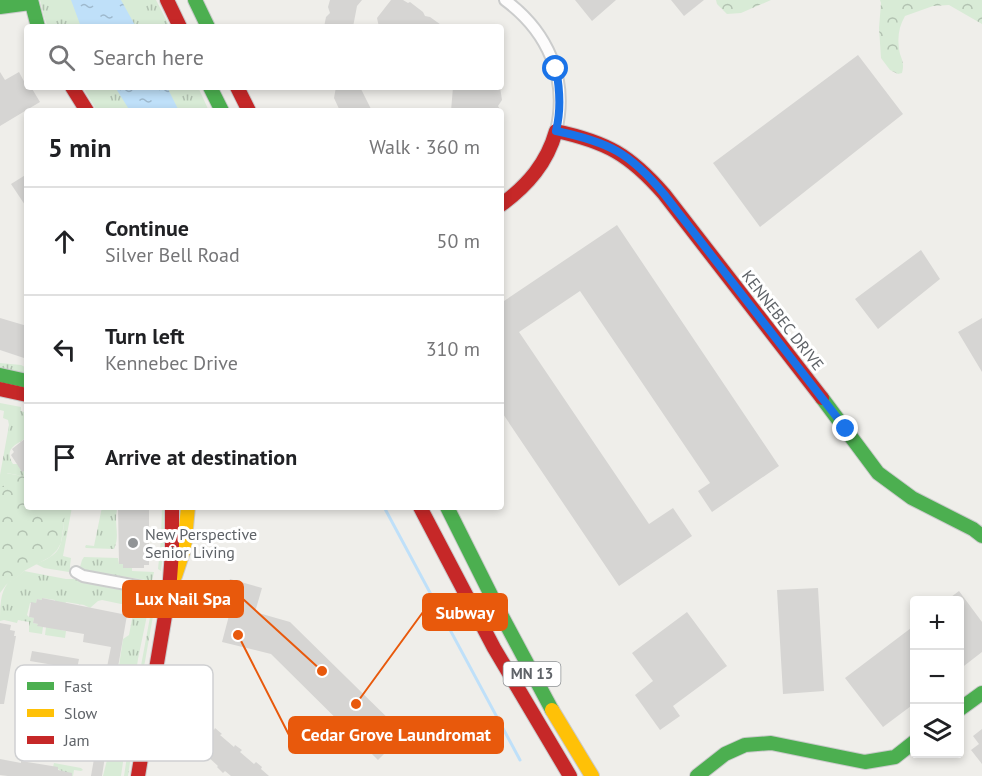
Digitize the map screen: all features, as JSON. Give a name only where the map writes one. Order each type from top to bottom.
[{"type":"main road","points":[[167,0],[179,24]]},
{"type":"main road","points":[[195,0],[207,24]]},
{"type":"main road","points":[[0,7],[31,2],[37,24]]},
{"type":"main road","points":[[74,90],[85,108]]},
{"type":"main road","points":[[212,90],[220,108]]},
{"type":"main road","points":[[238,90],[248,108]]},
{"type":"main road","points":[[504,203],[522,189],[537,172],[552,147],[556,131]]},
{"type":"main road","name":"KENNEBEC DRIVE","points":[[556,131],[597,141],[620,152],[640,166],[664,194],[878,473],[912,498],[973,529],[982,536]]},
{"type":"main road","points":[[0,375],[24,380]]},
{"type":"main road","points":[[0,389],[24,394]]},
{"type":"main road","points":[[157,665],[169,592],[172,510]]},
{"type":"main road","points":[[169,592],[184,549],[188,510]]},
{"type":"main road","name":"MN 13","points":[[422,510],[498,655],[570,776]]},
{"type":"main road","name":"MN 13","points":[[449,510],[521,653],[558,721],[592,776]]},
{"type":"main road","points":[[964,706],[982,693]]},
{"type":"main road","points":[[697,776],[725,754],[745,745],[771,743],[865,762],[895,757],[910,746]]},
{"type":"main road","points":[[138,776],[141,761]]},
{"type":"street","points":[[505,0],[537,30],[550,54],[560,94],[556,131]]},
{"type":"street","points":[[76,572],[83,576],[169,592]]},
{"type":"green space","points":[[40,0],[156,0],[168,24],[47,24]]},
{"type":"green space","points":[[716,0],[771,0],[741,13],[727,14]]},
{"type":"green space","points":[[880,0],[982,0],[982,24],[949,5],[933,6],[905,16],[898,39],[903,68],[902,73],[898,74],[890,70],[881,58]]},
{"type":"green space","points":[[85,90],[199,90],[208,108],[95,108]]},
{"type":"green space","points":[[0,363],[21,365],[24,366],[24,374],[0,369]]},
{"type":"green space","points":[[0,403],[21,407],[21,411],[24,412],[24,439],[12,448],[10,459],[13,464],[24,469],[24,476],[7,473],[4,488],[0,487],[0,475],[9,425],[8,420],[3,418],[4,411],[0,410]]},
{"type":"green space","points":[[6,473],[24,476],[24,510],[63,510],[65,515],[61,543],[57,550],[50,557],[24,571],[6,585],[0,593],[0,487],[4,487]]},
{"type":"green space","points":[[62,510],[71,510],[63,556],[71,558],[71,572],[44,568],[36,564],[57,551],[61,542]]},
{"type":"green space","points":[[101,510],[117,510],[117,537],[114,549],[85,547],[86,545],[94,546]]},
{"type":"green space","points":[[162,510],[166,510],[161,571],[158,569]]},
{"type":"green space","points":[[84,557],[118,558],[119,564],[132,568],[132,571],[154,572],[152,581],[82,570],[80,567]]},
{"type":"green space","points":[[24,571],[74,579],[151,596],[137,665],[119,665],[123,639],[129,635],[135,611],[128,603],[102,600],[90,608],[84,605],[55,602],[55,600],[37,599],[36,603],[30,603],[27,615],[34,618],[33,623],[43,627],[42,634],[29,632],[29,622],[0,621],[1,600],[8,583]]},
{"type":"green space","points":[[153,601],[155,605],[144,665],[141,665]]},
{"type":"green space","points":[[46,627],[61,628],[66,631],[65,638],[45,635]]},
{"type":"green space","points":[[107,761],[123,761],[121,776],[103,776]]},
{"type":"green space","points":[[126,761],[130,761],[128,776],[124,776]]},
{"type":"green space","points":[[54,763],[83,770],[74,770],[73,776],[62,775],[62,771],[53,767]]},
{"type":"water","points":[[71,0],[121,0],[134,24],[80,24]]},
{"type":"water","points":[[117,90],[168,90],[178,108],[128,108]]},
{"type":"building","points":[[330,0],[362,0],[357,6],[354,24],[325,24],[326,17],[330,13],[328,7]]},
{"type":"building","points":[[391,0],[403,0],[410,2],[425,16],[440,24],[378,24],[377,18]]},
{"type":"building","points":[[575,0],[616,0],[592,21]]},
{"type":"building","points":[[671,0],[704,0],[684,16]]},
{"type":"building","points":[[858,55],[903,114],[760,227],[713,163]]},
{"type":"building","points":[[0,72],[5,80],[19,72],[24,81],[24,90],[33,90],[40,102],[30,108],[24,108],[24,112],[0,126]]},
{"type":"building","points":[[335,90],[362,90],[370,108],[339,108],[334,98]]},
{"type":"building","points":[[453,90],[500,90],[502,100],[499,108],[451,108]]},
{"type":"building","points":[[24,176],[24,204],[11,184]]},
{"type":"building","points":[[617,225],[779,466],[712,512],[698,491],[710,483],[580,291],[519,332],[649,524],[673,508],[692,536],[619,586],[504,415],[504,301]]},
{"type":"building","points":[[921,250],[940,279],[878,329],[855,299]]},
{"type":"building","points":[[0,318],[24,325],[24,358],[0,350]]},
{"type":"building","points":[[982,318],[982,372],[958,332]]},
{"type":"building","points":[[24,439],[24,471],[22,472],[11,455],[14,452],[12,449]]},
{"type":"building","name":"New Perspective Senior Living","points":[[118,510],[149,510],[149,565],[144,565],[144,568],[123,568],[123,564],[119,564]]},
{"type":"building","points":[[230,579],[262,588],[255,612],[290,622],[404,734],[378,760],[271,654],[222,642],[235,593],[226,591]]},
{"type":"building","points":[[818,588],[824,691],[783,694],[777,590]]},
{"type":"building","points":[[959,591],[963,596],[952,596]]},
{"type":"building","points":[[42,598],[127,615],[118,665],[107,665],[111,647],[83,642],[84,634],[37,626],[38,624],[33,623],[34,618],[29,617],[31,602],[36,603],[37,599],[42,600]]},
{"type":"building","points":[[964,598],[982,622],[982,652],[964,666]]},
{"type":"building","points":[[687,612],[727,666],[673,706],[680,716],[660,730],[635,695],[653,681],[632,653]]},
{"type":"building","points":[[0,623],[11,625],[10,630],[15,631],[14,636],[16,636],[4,704],[0,704]]},
{"type":"building","points":[[910,629],[910,707],[883,727],[845,678]]},
{"type":"building","points":[[32,651],[79,659],[78,665],[54,665],[30,661]]},
{"type":"building","points":[[215,728],[234,747],[235,745],[242,750],[240,752],[254,764],[256,762],[262,767],[261,769],[269,776],[231,776],[225,771],[223,773],[213,761],[213,729]]},
{"type":"building","points":[[982,729],[982,764],[971,750],[979,744],[973,736]]},
{"type":"building","points":[[0,759],[58,767],[58,770],[72,773],[72,776],[0,775]]},
{"type":"building","points":[[94,761],[104,761],[102,776],[91,776]]},
{"type":"waterway","points":[[386,510],[520,760]]},
{"type":"traffic: fast","points":[[31,0],[37,24]]},
{"type":"traffic: fast","points":[[195,0],[207,24]]},
{"type":"traffic: fast","points":[[0,7],[30,3]]},
{"type":"traffic: fast","points":[[212,90],[220,108]]},
{"type":"traffic: fast","points":[[0,375],[24,380]]},
{"type":"traffic: fast","points":[[822,398],[878,473],[912,498],[973,529],[982,536]]},
{"type":"traffic: fast","points":[[448,510],[552,710]]},
{"type":"traffic: fast","points":[[964,706],[982,693]]},
{"type":"traffic: fast","points":[[697,776],[725,754],[745,745],[771,743],[865,762],[895,757],[910,745]]},
{"type":"traffic: slow","points":[[175,576],[184,549],[188,510]]},
{"type":"traffic: slow","points":[[552,710],[592,776]]},
{"type":"traffic: jam","points":[[167,0],[179,24]]},
{"type":"traffic: jam","points":[[74,90],[85,108]]},
{"type":"traffic: jam","points":[[238,90],[248,108]]},
{"type":"traffic: jam","points":[[504,203],[520,190],[542,163],[556,131],[590,140],[616,152],[640,169],[664,194],[822,398]]},
{"type":"traffic: jam","points":[[0,389],[24,394]]},
{"type":"traffic: jam","points":[[157,665],[169,592],[172,510]]},
{"type":"traffic: jam","points":[[422,510],[494,648],[570,776]]},
{"type":"traffic: jam","points":[[138,776],[141,761]]},
{"type":"place","name":"New Perspective Senior Living","points":[[133,543]]},
{"type":"place","name":"Cedar Grove Laundromat","points":[[238,635]]},
{"type":"place","name":"Lux Nail Spa","points":[[322,671]]},
{"type":"place","name":"Subway","points":[[356,704]]},
{"type":"route","points":[[556,69],[560,103],[556,131],[597,141],[614,148],[635,162],[650,177],[846,429]]}]
